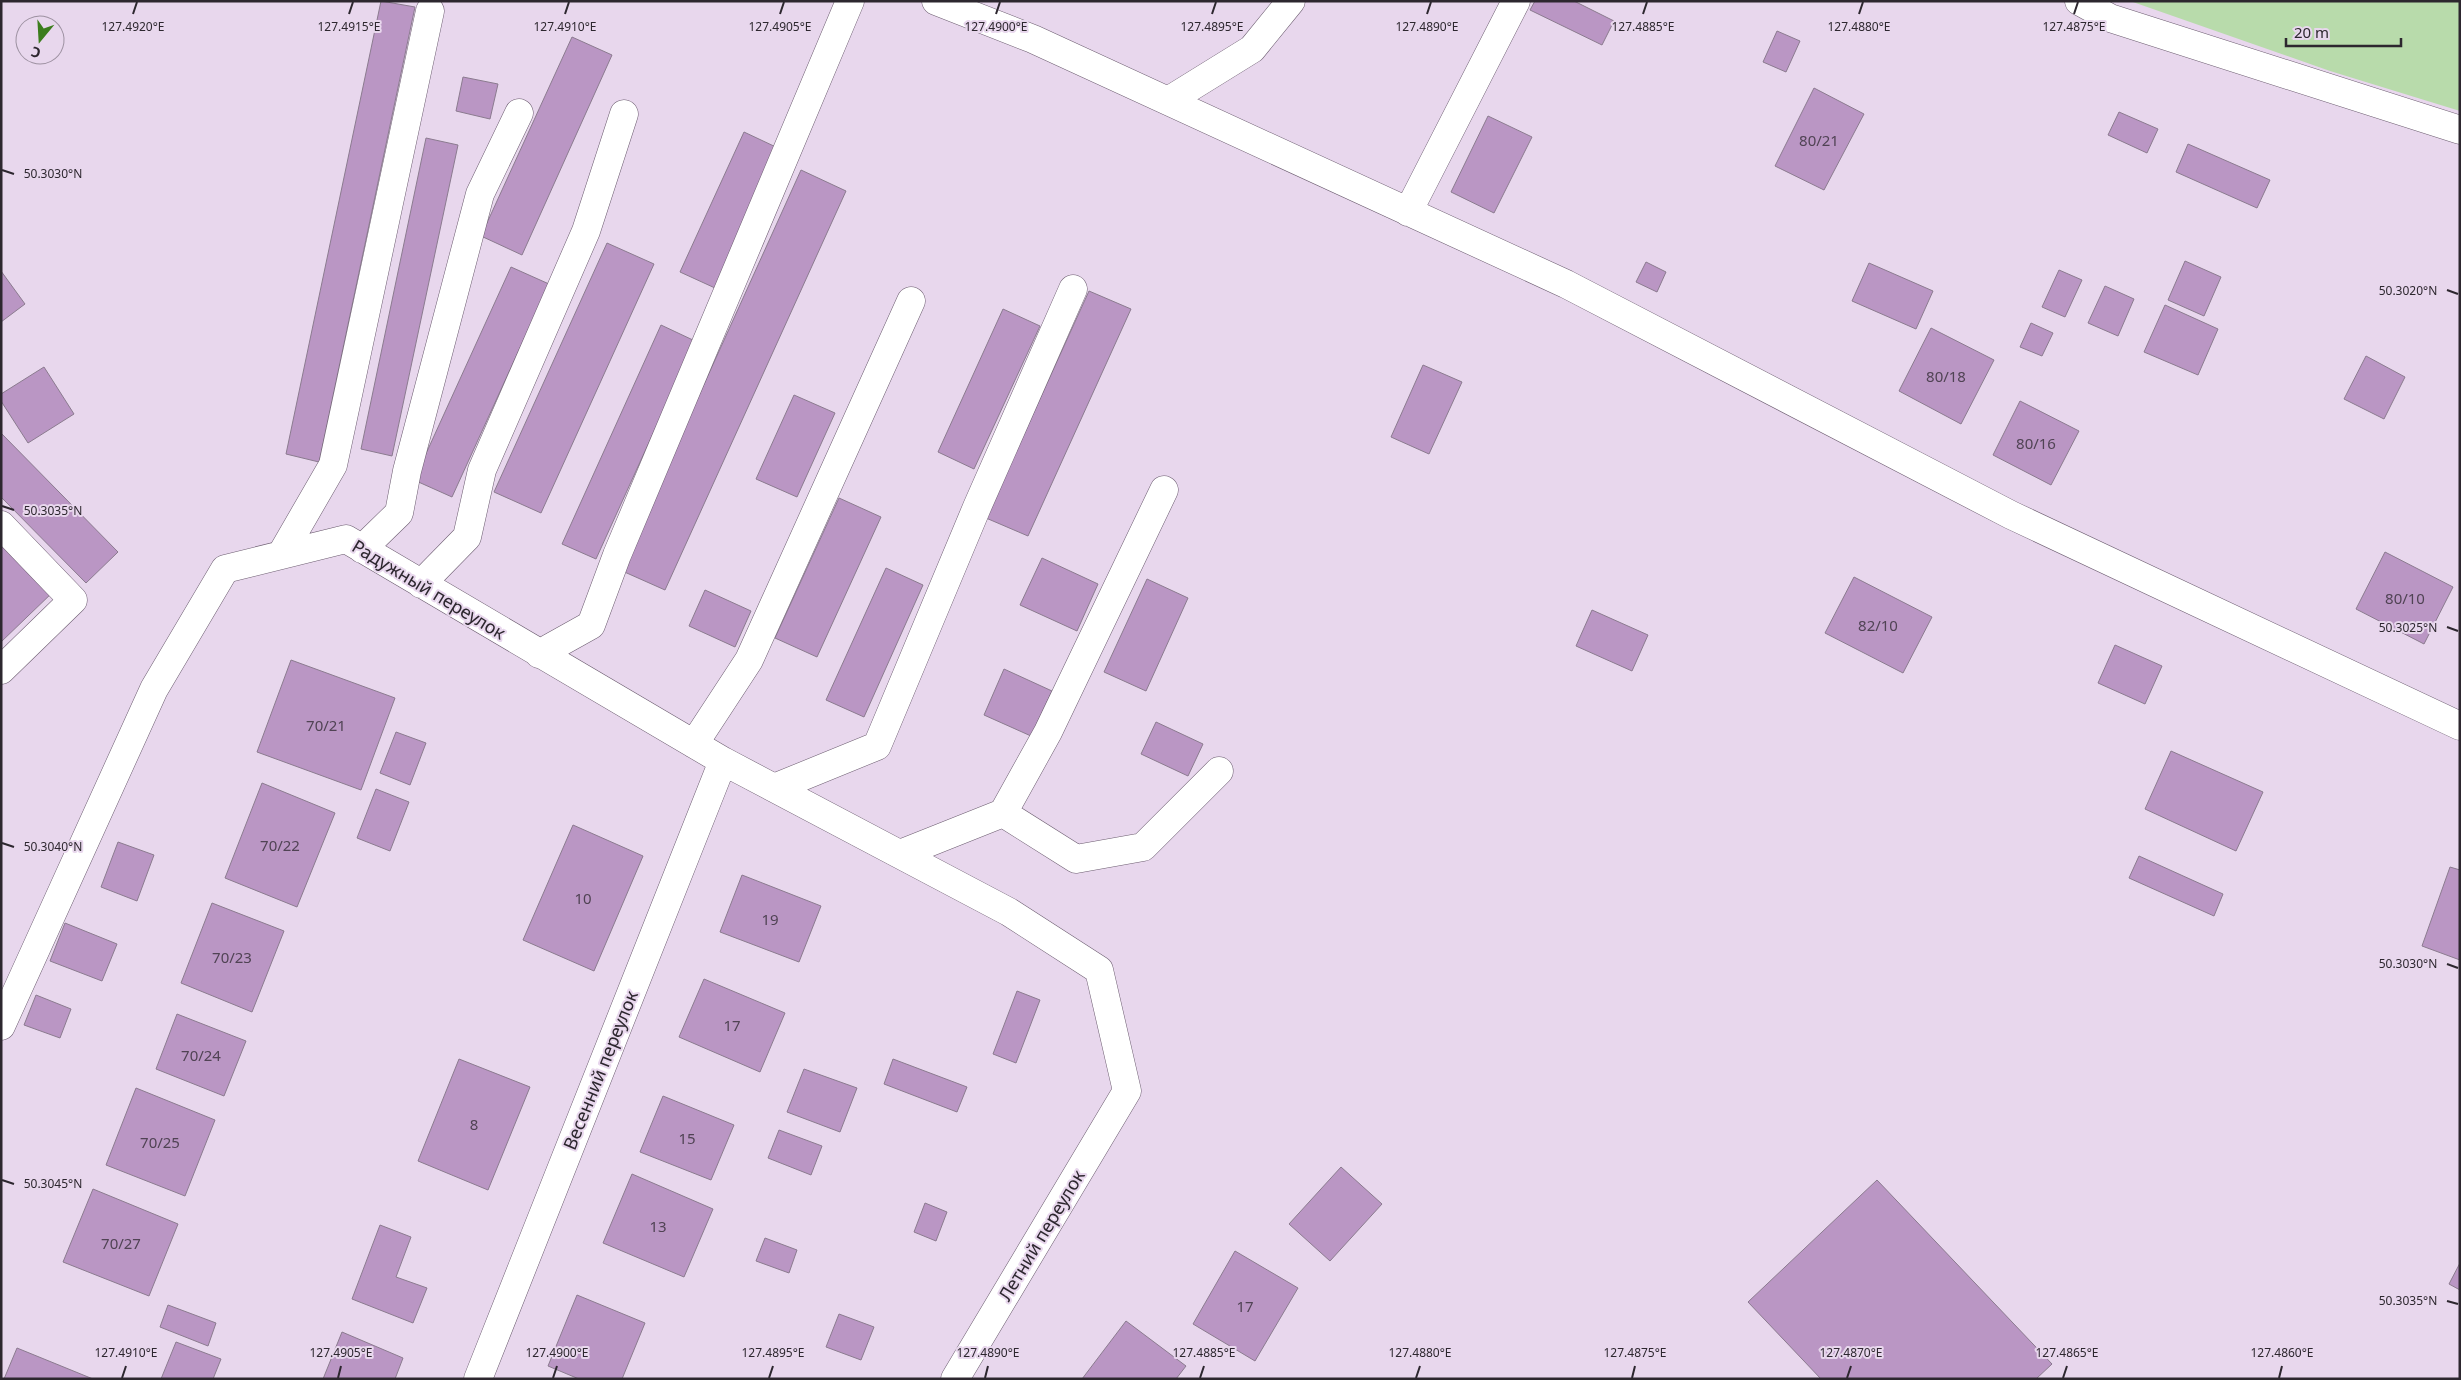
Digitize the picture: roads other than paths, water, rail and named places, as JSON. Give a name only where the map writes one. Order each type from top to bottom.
[{"type":"street","points":[[539,654],[591,625],[617,555],[850,1]]},
{"type":"street","points":[[936,1],[1032,39],[1592,297],[2011,515],[2460,726]]},
{"type":"street","points":[[1168,101],[1252,49],[1291,1]]},
{"type":"street","points":[[1408,212],[1516,1]]},
{"type":"street","points":[[2079,1],[2110,18],[2460,130]]},
{"type":"street","points":[[281,555],[333,465],[430,11]]},
{"type":"street","points":[[362,549],[399,513],[406,471],[480,194],[519,113]]},
{"type":"street","points":[[421,584],[467,537],[482,470],[586,231],[624,114]]},
{"type":"street","points":[[774,788],[876,746],[977,507],[1073,289]]},
{"type":"street","points":[[694,744],[749,660],[911,301]]},
{"type":"street","points":[[900,854],[1003,813],[1048,732],[1164,490]]},
{"type":"street","points":[[1,525],[73,600],[1,670]]},
{"type":"street","name":"Радужный переулок","points":[[1,1026],[154,689],[225,569],[346,539],[722,761],[1009,912],[1099,970],[1126,1091]]},
{"type":"street","name":"Весенний переулок","points":[[478,1379],[722,761]]},
{"type":"street","points":[[1003,813],[1076,859],[1143,847],[1219,771]]},
{"type":"street","name":"Летний переулок","points":[[955,1379],[1126,1091]]}]
